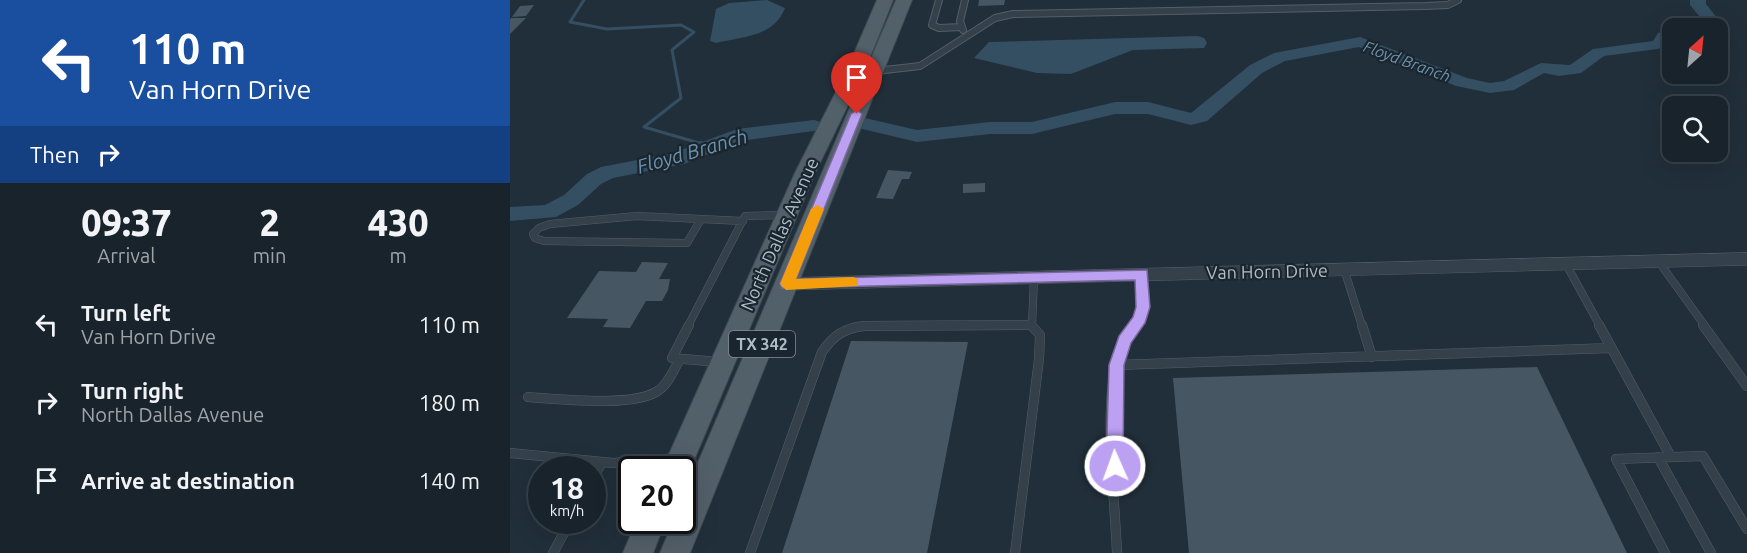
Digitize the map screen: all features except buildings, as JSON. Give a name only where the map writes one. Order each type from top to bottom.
[{"type":"main road","name":"North Dallas Avenue","points":[[675,553],[786,284],[865,71],[885,0]]},
{"type":"main road","name":"North Dallas Avenue","points":[[681,456],[787,215],[904,0]]},
{"type":"main road","points":[[638,553],[646,534]]},
{"type":"street","name":"Van Horn Drive","points":[[786,284],[1747,259]]},
{"type":"lane","points":[[939,0],[932,25],[962,27],[970,33]]},
{"type":"lane","points":[[962,27],[964,0]]},
{"type":"lane","points":[[865,71],[920,66],[995,18],[1013,14],[1448,5],[1458,0]]},
{"type":"lane","points":[[723,363],[672,358],[745,216],[787,215]]},
{"type":"lane","points":[[702,218],[687,243],[544,241],[533,234],[539,228],[550,224],[637,216],[702,218],[743,221]]},
{"type":"lane","points":[[1659,262],[1747,386]]},
{"type":"lane","points":[[1566,264],[1671,457]]},
{"type":"lane","points":[[1344,269],[1372,357]]},
{"type":"lane","points":[[1117,553],[1114,422],[1116,365],[1124,340],[1140,319],[1143,307],[1142,274]]},
{"type":"lane","points":[[1015,553],[1039,360],[1040,335],[1031,325],[1034,277]]},
{"type":"lane","points":[[750,553],[822,352],[834,334],[848,327],[864,326],[1031,325]]},
{"type":"lane","points":[[1116,365],[1611,348]]},
{"type":"lane","points":[[528,397],[612,400],[644,398],[660,391],[680,359]]},
{"type":"lane","points":[[510,453],[541,456]]},
{"type":"lane","points":[[1665,553],[1616,459],[1703,456],[1747,529]]},
{"type":"lane","points":[[1658,457],[1711,553]]},
{"type":"lane","points":[[553,553],[563,534]]},
{"type":"water","points":[[767,0],[785,8],[773,25],[746,37],[716,43],[710,41],[716,9],[729,3]]},
{"type":"water","points":[[1198,36],[1204,38],[1207,43],[1204,48],[1133,50],[1071,74],[1037,73],[974,58],[989,42]]},
{"type":"waterway","points":[[584,0],[570,22],[607,29],[681,25],[694,32],[672,50],[681,98],[644,127],[706,145]]},
{"type":"waterway","name":"Floyd Branch","points":[[1698,0],[1698,5],[1709,18]]},
{"type":"waterway","name":"Floyd Branch","points":[[865,124],[917,136],[990,128],[1032,128],[1115,108],[1148,108],[1191,119],[1201,117],[1256,69],[1280,57],[1360,42],[1462,82],[1490,88],[1508,86],[1541,68],[1559,71],[1575,69],[1599,52],[1659,45],[1662,40]]},
{"type":"waterway","name":"Floyd Branch","points":[[510,214],[549,212],[571,200],[594,179],[608,172],[677,159],[737,135],[814,126]]},
{"type":"waterway","name":"Floyd Branch","points":[[701,143],[710,146]]},
{"type":"slow traffic","points":[[817,209],[786,284],[853,282]]},
{"type":"route","points":[[857,114],[786,284],[1142,274],[1143,307],[1140,319],[1124,340],[1116,365],[1115,466]]}]
